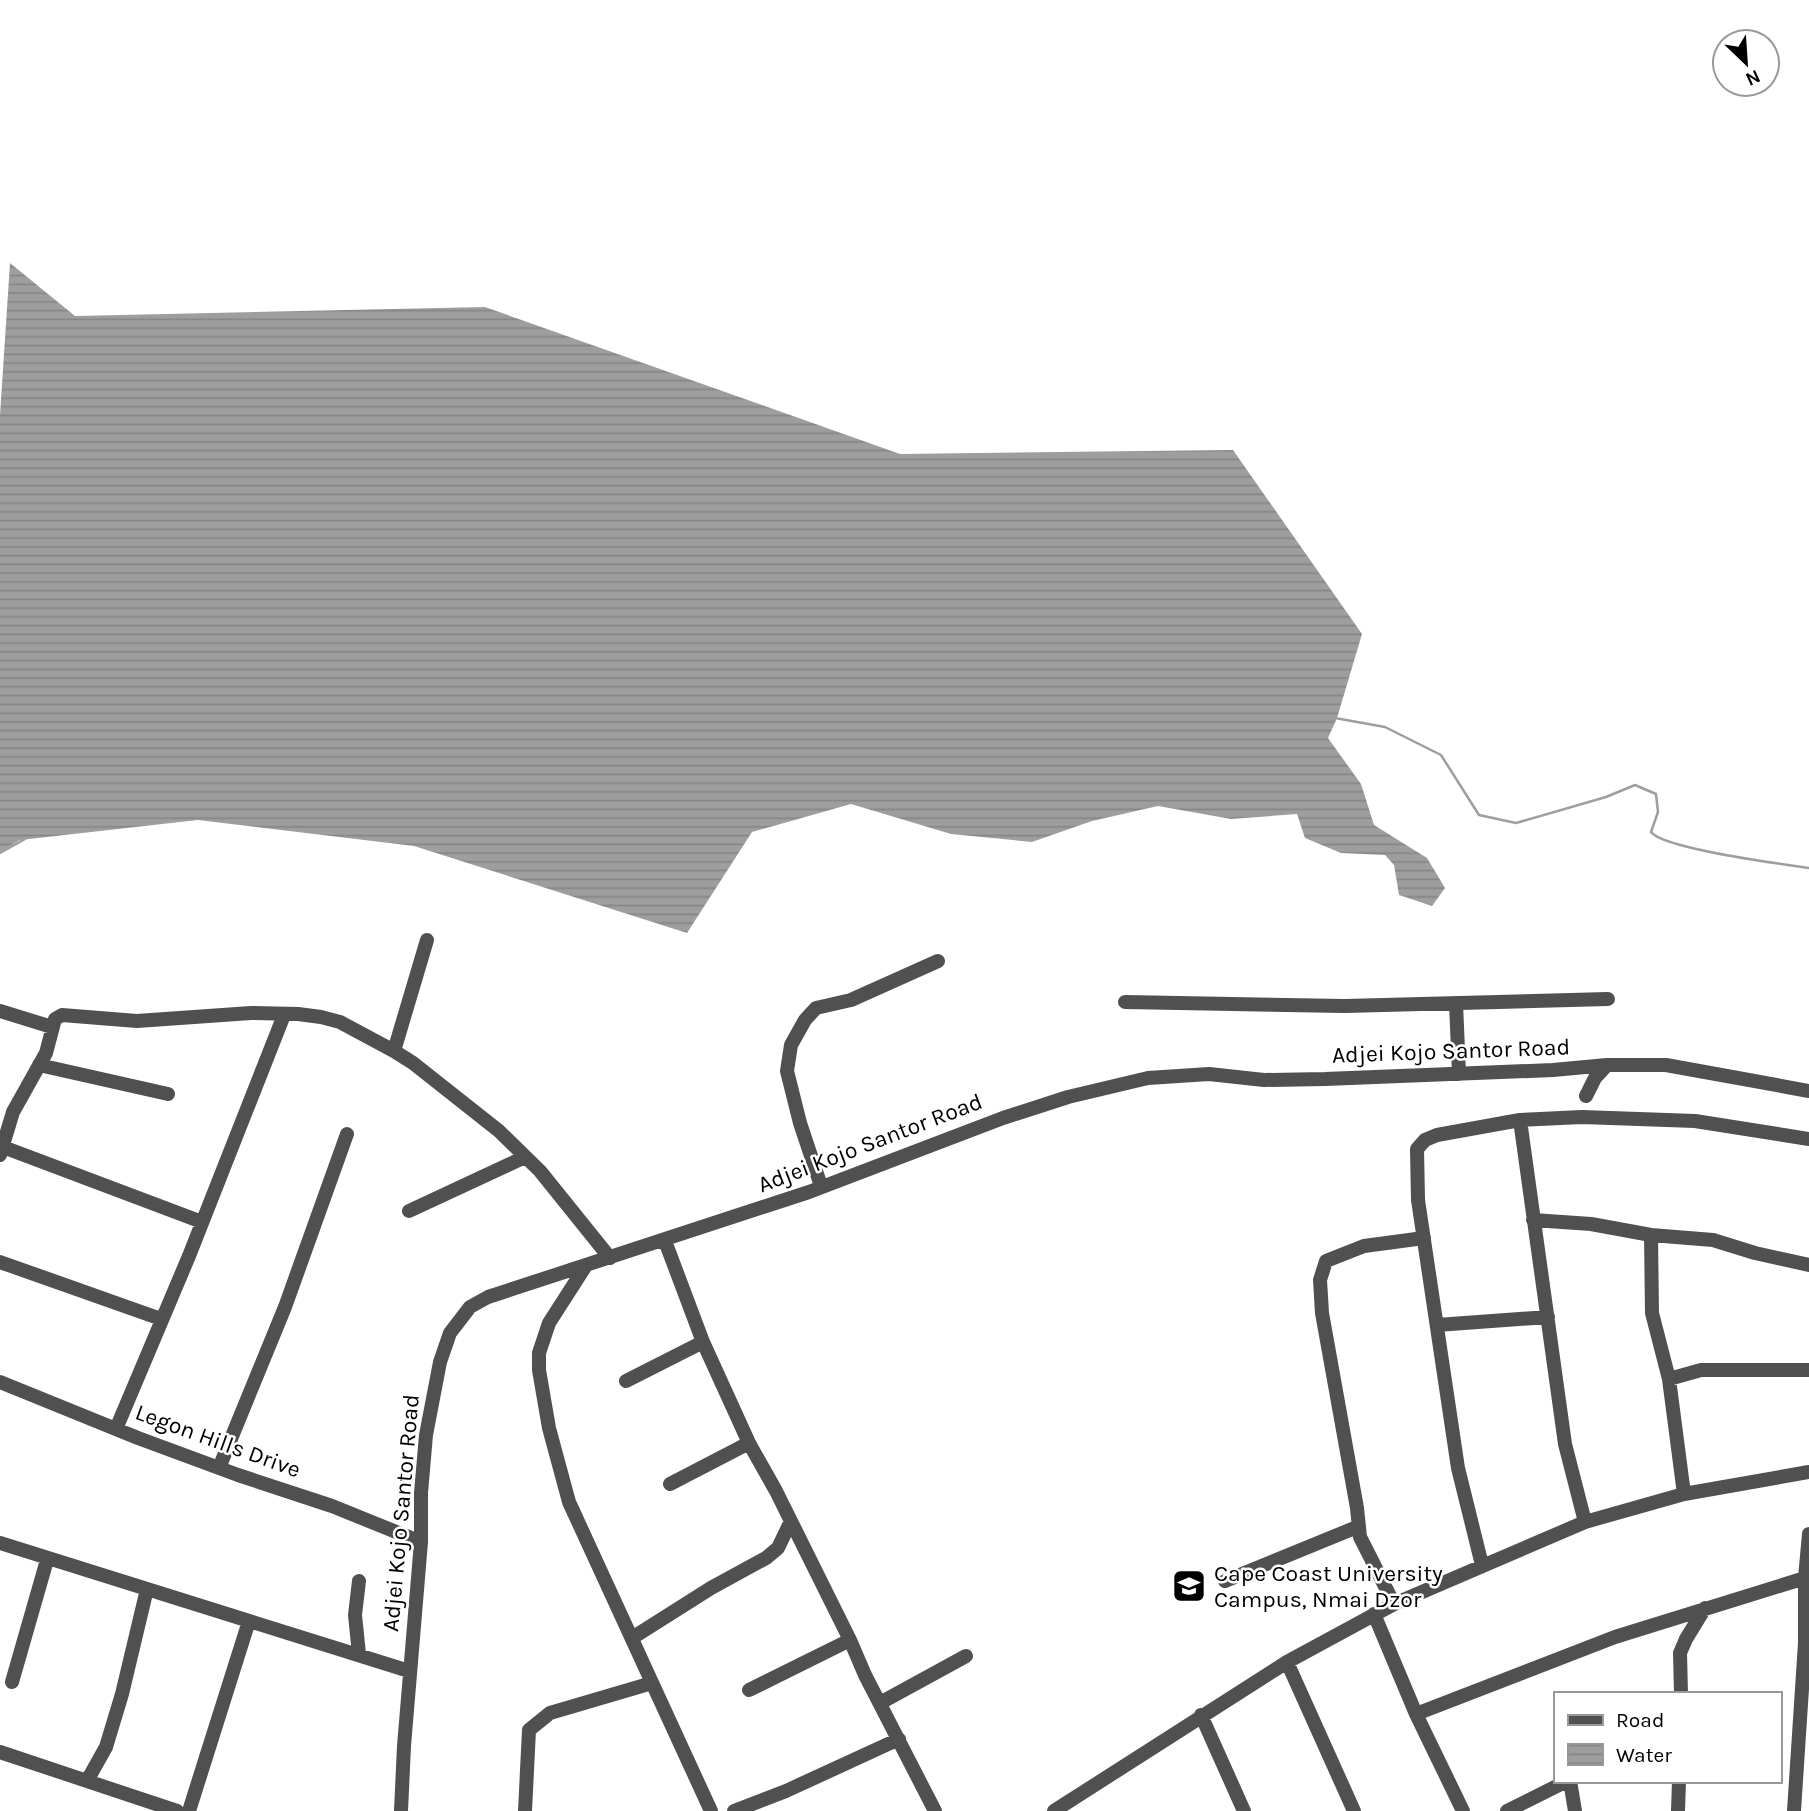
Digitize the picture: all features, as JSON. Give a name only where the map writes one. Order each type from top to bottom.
[{"type":"street","points":[[394,1051],[428,940]]},
{"type":"street","points":[[821,1186],[800,1123],[787,1071],[791,1045],[805,1020],[816,1008],[857,998],[938,961]]},
{"type":"street","points":[[1125,1002],[1345,1006],[1608,999]]},
{"type":"street","points":[[1456,1003],[1459,1074]]},
{"type":"street","points":[[0,1011],[52,1027]]},
{"type":"street","points":[[202,1222],[1,1151],[13,1112],[50,1044],[55,1019],[62,1014],[137,1021],[251,1013],[321,1017],[340,1022],[394,1051],[499,1131],[563,1198],[610,1258]]},
{"type":"street","points":[[116,1429],[284,1015]]},
{"type":"street","points":[[39,1065],[168,1094]]},
{"type":"street","points":[[1586,1096],[1595,1078],[1607,1065]]},
{"type":"street","name":"Adjei Kojo Santor Road","points":[[401,1811],[409,1671],[421,1542],[421,1493],[426,1434],[443,1349],[454,1327],[470,1307],[488,1297],[665,1241],[1003,1118],[1068,1097],[1148,1079],[1209,1074],[1264,1080],[1553,1070],[1607,1065],[1666,1065],[1809,1091]]},
{"type":"street","points":[[1482,1565],[1458,1468],[1418,1200],[1417,1149],[1425,1140],[1437,1135],[1520,1120],[1582,1117],[1695,1121],[1809,1139]]},
{"type":"street","points":[[1520,1120],[1565,1444],[1585,1521]]},
{"type":"street","points":[[219,1468],[285,1307],[347,1134]]},
{"type":"street","points":[[409,1211],[525,1157]]},
{"type":"street","points":[[1533,1220],[1591,1224],[1651,1235],[1713,1240],[1809,1265]]},
{"type":"street","points":[[1651,1235],[1652,1313],[1669,1379],[1684,1494]]},
{"type":"street","points":[[1394,1604],[1357,1527],[1357,1508],[1322,1313],[1320,1280],[1326,1261],[1364,1246],[1424,1238]]},
{"type":"street","points":[[665,1241],[703,1342],[749,1443],[762,1464],[935,1811]]},
{"type":"street","points":[[0,1262],[161,1319]]},
{"type":"street","points":[[585,1267],[549,1323],[539,1353],[539,1370],[549,1428],[569,1502],[711,1811]]},
{"type":"street","points":[[1437,1325],[1548,1317]]},
{"type":"street","points":[[626,1381],[703,1342]]},
{"type":"street","points":[[1669,1379],[1701,1370],[1809,1370]]},
{"type":"street","name":"Legon Hills Drive","points":[[0,1382],[116,1429],[219,1468],[332,1506],[421,1542]]},
{"type":"street","points":[[670,1484],[749,1443]]},
{"type":"street","points":[[1054,1811],[1287,1662],[1394,1604],[1585,1521],[1684,1494],[1809,1472]]},
{"type":"street","points":[[632,1638],[711,1588],[766,1558],[778,1548],[790,1523]]},
{"type":"street","points":[[1225,1581],[1357,1527]]},
{"type":"street","points":[[1794,1811],[1804,1729],[1805,1578],[1809,1534]]},
{"type":"street","points":[[0,1544],[409,1671]]},
{"type":"street","points":[[12,1682],[47,1560]]},
{"type":"street","points":[[1416,1714],[1615,1637],[1805,1578]]},
{"type":"street","points":[[359,1581],[355,1615],[359,1654]]},
{"type":"street","points":[[87,1781],[106,1747],[122,1694],[147,1589]]},
{"type":"street","points":[[1681,1692],[1680,1653],[1706,1608]]},
{"type":"street","points":[[1374,1614],[1416,1714],[1463,1811]]},
{"type":"street","points":[[189,1811],[249,1621]]},
{"type":"street","points":[[749,1690],[850,1640]]},
{"type":"street","points":[[880,1703],[966,1656]]},
{"type":"street","points":[[1287,1662],[1354,1811]]},
{"type":"street","points":[[525,1811],[529,1730],[550,1713],[652,1683]]},
{"type":"street","points":[[1201,1715],[1244,1811]]},
{"type":"street","points":[[734,1811],[786,1791],[899,1739]]},
{"type":"street","points":[[0,1752],[177,1811]]},
{"type":"street","points":[[1507,1811],[1565,1783]]},
{"type":"street","points":[[1569,1783],[1575,1811]]},
{"type":"street","points":[[1678,1811],[1679,1783]]},
{"type":"water","points":[[10,263],[75,316],[485,307],[900,454],[1233,450],[1362,634],[1337,718],[1328,738],[1361,784],[1374,825],[1427,858],[1445,888],[1432,906],[1399,895],[1394,865],[1385,855],[1341,853],[1305,838],[1297,814],[1231,819],[1158,806],[1092,821],[1032,842],[951,834],[851,804],[752,832],[687,933],[414,846],[198,820],[20,840],[0,852],[0,415]]},
{"type":"waterway","points":[[1335,718],[1385,727],[1441,755],[1479,815],[1516,823],[1606,797],[1635,785],[1656,794],[1658,812],[1651,832],[1660,838],[1700,850],[1809,868]]},
{"type":"waterway","points":[[0,853],[25,839]]},
{"type":"place","name":"Cape Coast University Campus, Nmai Dzor","points":[[1189,1586]]}]
